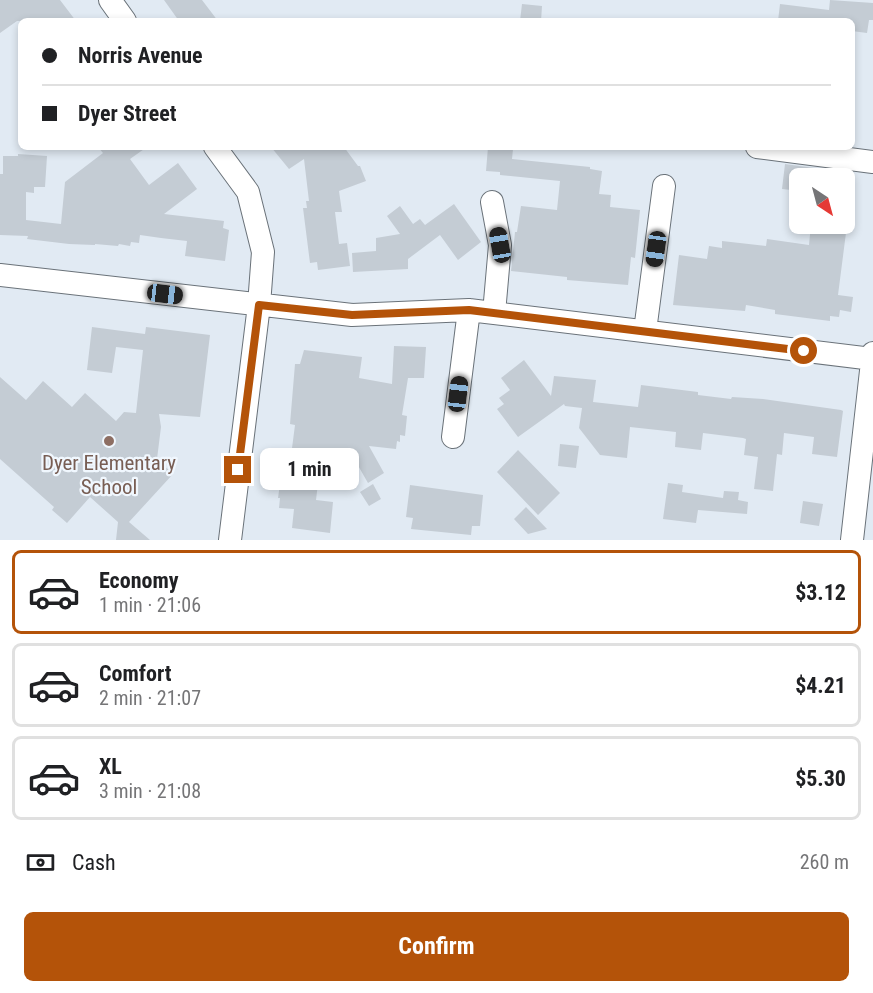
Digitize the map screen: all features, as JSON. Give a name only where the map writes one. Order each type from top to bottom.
[{"type":"street","points":[[110,0],[123,18]]},
{"type":"street","points":[[217,150],[248,192],[263,252],[259,305],[230,540]]},
{"type":"street","points":[[780,150],[873,162]]},
{"type":"street","points":[[645,331],[664,186]]},
{"type":"street","points":[[492,202],[500,245],[494,313]]},
{"type":"street","points":[[0,275],[352,315],[469,310],[873,359]]},
{"type":"street","points":[[453,437],[469,310]]},
{"type":"street","points":[[852,540],[873,353]]},
{"type":"building","points":[[0,0],[60,0],[74,18],[18,18],[18,21],[0,33]]},
{"type":"building","points":[[164,0],[202,0],[216,18],[177,18]]},
{"type":"building","points":[[830,0],[873,3],[873,20],[869,20],[867,33],[855,31],[855,18],[778,18],[780,4],[829,10]]},
{"type":"building","points":[[522,4],[542,6],[541,18],[520,18]]},
{"type":"building","points":[[100,150],[143,150],[130,159],[149,185],[178,163],[197,189],[164,214],[224,221],[223,228],[229,230],[225,261],[185,256],[187,241],[140,235],[139,243],[131,242],[130,246],[119,244],[118,246],[69,244],[27,239],[28,236],[0,235],[0,174],[3,174],[3,156],[18,156],[18,154],[47,156],[45,187],[34,187],[34,193],[26,192],[26,220],[61,224],[65,182],[103,153]]},
{"type":"building","points":[[273,150],[346,150],[360,166],[366,181],[339,191],[342,212],[335,212],[339,244],[347,243],[350,266],[318,270],[317,262],[310,263],[303,208],[307,208],[306,201],[309,201],[304,159],[289,169]]},
{"type":"building","points":[[488,150],[513,150],[512,159],[590,167],[590,169],[602,171],[599,194],[611,195],[610,207],[640,210],[635,258],[631,257],[628,285],[567,280],[567,277],[511,271],[515,232],[517,232],[521,206],[557,210],[560,181],[500,175],[500,172],[486,171]]},
{"type":"building","points":[[785,164],[814,168],[789,168],[789,190],[782,189]]},
{"type":"building","points":[[454,204],[481,242],[458,260],[440,235],[408,259],[408,269],[353,272],[352,253],[376,251],[376,238],[400,234],[387,216],[400,206],[413,224],[420,219],[425,225]]},
{"type":"building","points":[[810,234],[846,234],[838,295],[853,297],[851,312],[840,310],[839,317],[830,316],[830,321],[775,314],[775,310],[746,305],[745,311],[673,305],[679,255],[707,259],[709,246],[722,248],[722,241],[766,246],[767,239],[809,245]]},
{"type":"building","points":[[92,327],[145,334],[146,327],[210,335],[200,417],[159,414],[161,427],[157,459],[173,474],[129,522],[150,540],[116,540],[118,522],[90,497],[67,523],[52,510],[54,507],[0,459],[0,377],[26,400],[43,381],[72,407],[85,393],[116,421],[124,412],[136,413],[143,350],[116,347],[112,373],[87,370]]},
{"type":"building","points":[[394,346],[426,347],[424,378],[408,378],[402,415],[407,416],[405,436],[400,435],[400,442],[397,441],[396,449],[369,446],[384,473],[368,483],[356,462],[341,461],[338,455],[337,460],[321,458],[316,500],[333,502],[330,533],[292,528],[294,509],[279,508],[280,498],[278,498],[284,455],[291,456],[295,425],[290,424],[295,364],[300,364],[304,350],[362,357],[359,378],[392,384]]},
{"type":"building","points":[[524,360],[551,396],[554,376],[596,380],[593,402],[638,407],[641,385],[698,392],[698,395],[731,399],[732,397],[763,399],[841,410],[843,411],[837,457],[812,454],[814,437],[784,433],[782,455],[777,454],[773,491],[754,489],[758,457],[744,455],[746,439],[743,438],[703,433],[701,450],[675,447],[676,432],[630,427],[627,458],[600,455],[579,428],[582,408],[564,404],[518,437],[497,409],[504,404],[499,398],[510,390],[501,378]]},
{"type":"building","points":[[560,444],[579,446],[576,468],[558,466]]},
{"type":"building","points":[[518,450],[560,493],[538,515],[497,472]]},
{"type":"building","points":[[668,483],[683,485],[682,492],[723,498],[724,491],[739,492],[738,500],[748,502],[747,514],[698,510],[696,523],[663,519]]},
{"type":"building","points":[[373,484],[381,499],[369,506],[360,492]]},
{"type":"building","points":[[410,485],[483,495],[480,526],[472,526],[471,535],[411,529],[413,518],[406,517]]},
{"type":"building","points":[[803,501],[823,504],[819,526],[800,523]]},
{"type":"building","points":[[526,507],[547,529],[528,534],[514,519]]},
{"type":"place","name":"Dyer Elementary School","points":[[109,441]]},
{"type":"route","points":[[238,470],[259,305],[352,315],[469,310],[804,351]]}]
